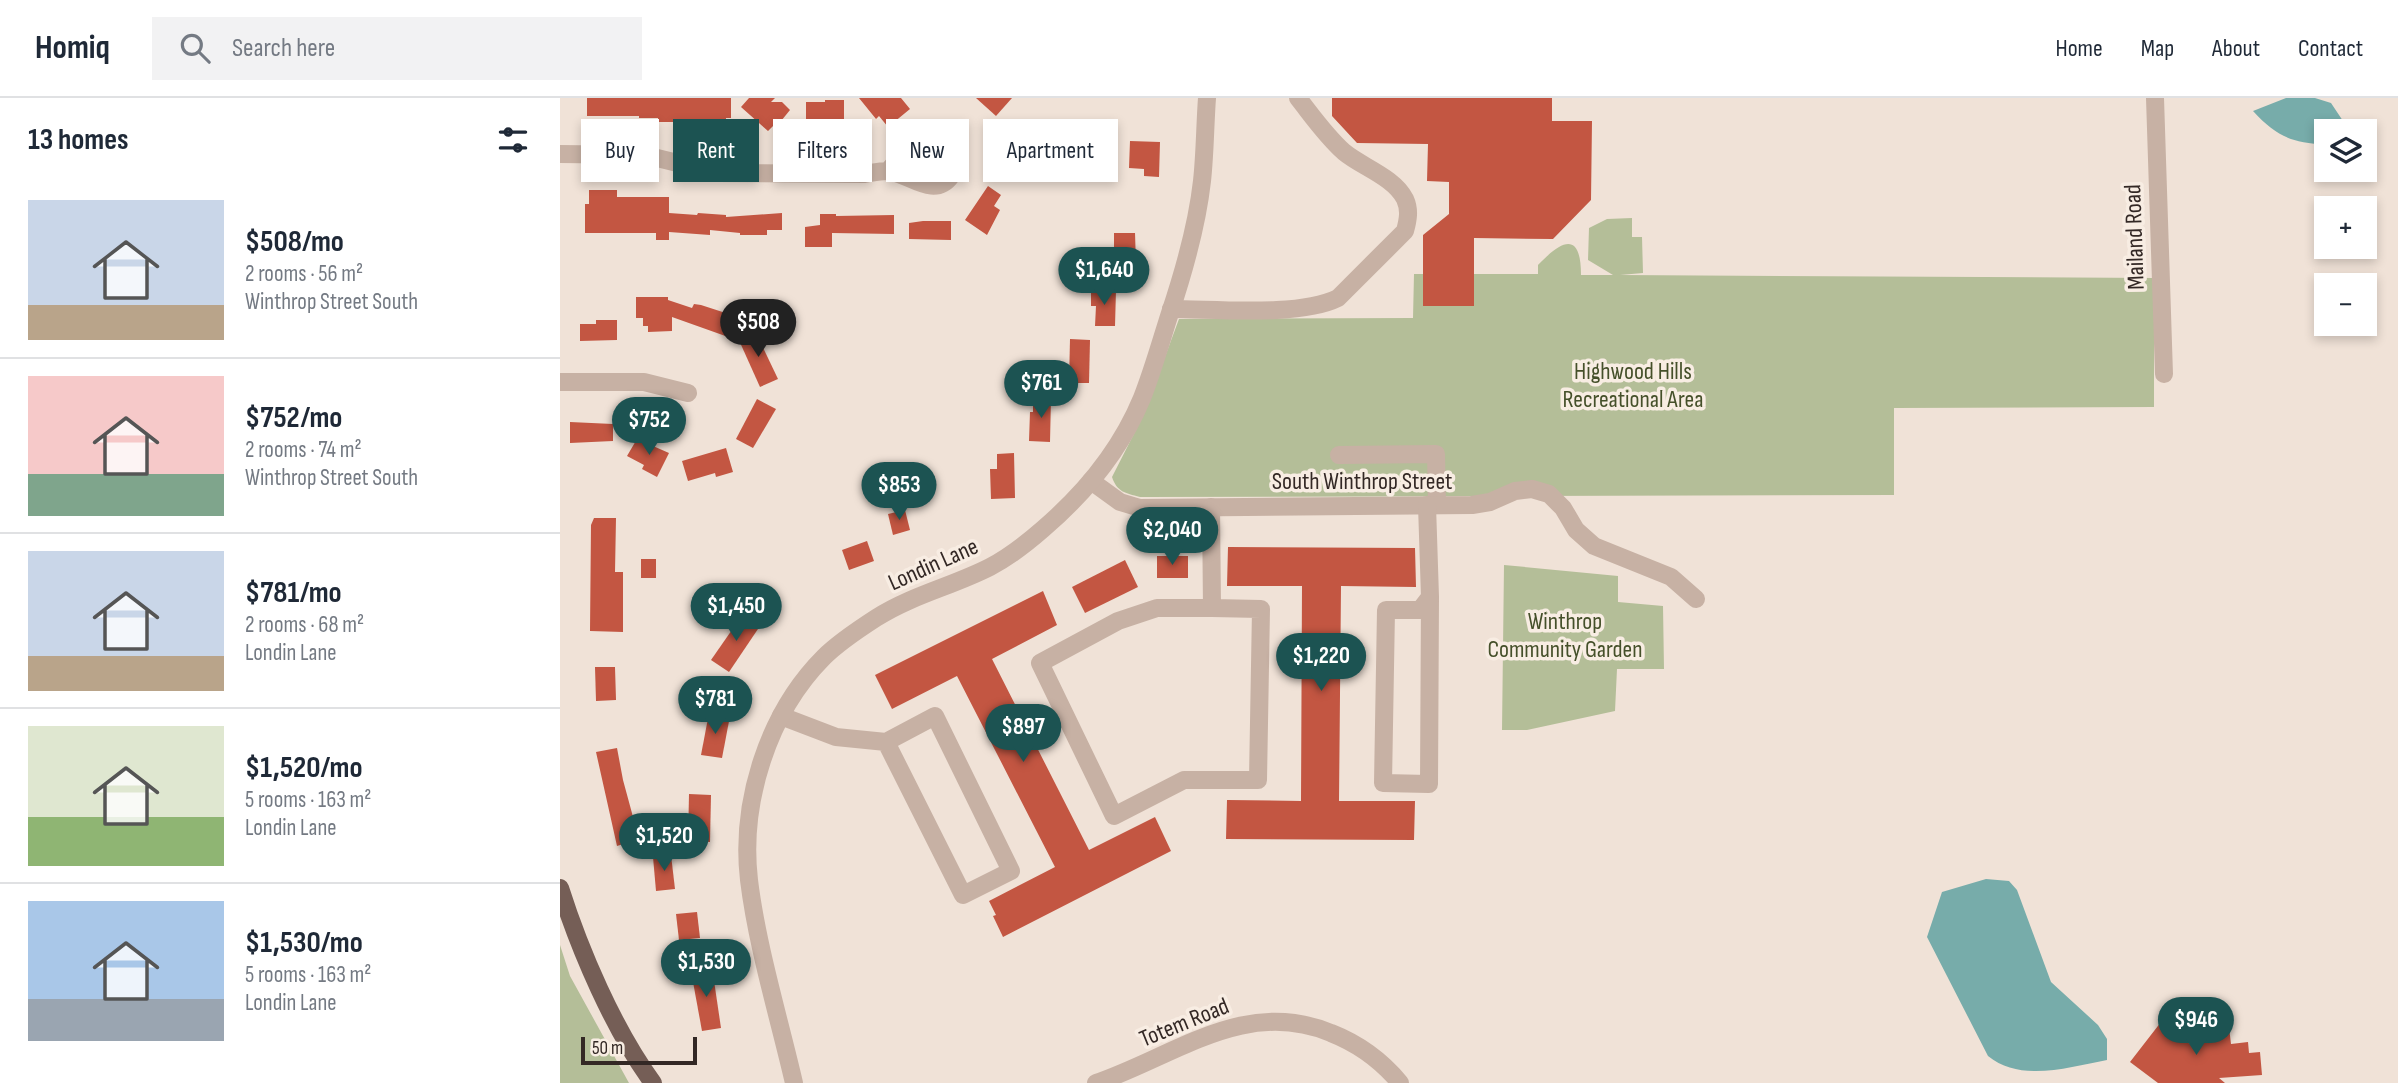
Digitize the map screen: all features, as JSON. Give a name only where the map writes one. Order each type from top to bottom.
[{"type":"main road","points":[[560,888],[570,920],[618,1024],[653,1083]]},
{"type":"street","name":"Londin Lane","points":[[794,1083],[754,912],[747,850],[750,816],[766,750],[781,716],[824,656],[877,617],[905,602],[990,567],[1021,547],[1067,507],[1113,452],[1137,408],[1186,261],[1202,181],[1207,98]]},
{"type":"street","points":[[1171,309],[1291,309],[1325,304],[1338,298],[1405,231],[1409,216],[1405,198],[1392,184],[1347,155],[1330,139],[1298,98]]},
{"type":"street","name":"Mailand Road","points":[[2155,98],[2164,374]]},
{"type":"street","points":[[560,154],[645,155],[718,173],[864,174],[886,171]]},
{"type":"street","points":[[560,382],[644,382],[688,393]]},
{"type":"street","points":[[1339,455],[1436,454],[1430,597],[1429,783],[1383,783],[1386,610],[1420,610],[1430,597]]},
{"type":"street","name":"South Winthrop Street","points":[[1091,481],[1119,502],[1140,508],[1472,505],[1490,502],[1515,491],[1532,489],[1549,494],[1563,508],[1576,530],[1594,545],[1671,577],[1696,599]]},
{"type":"street","points":[[1211,507],[1212,608]]},
{"type":"street","points":[[1157,608],[1212,608],[1261,610],[1258,779],[1185,780],[1114,816],[1040,663],[1118,621],[1157,608]]},
{"type":"street","points":[[781,716],[836,737],[886,743],[935,716],[1011,871],[963,895],[886,743]]},
{"type":"street","name":"Totem Road","points":[[1096,1083],[1223,1030],[1247,1023],[1272,1021],[1296,1021],[1347,1040],[1370,1053],[1400,1083]]},
{"type":"green space","name":"Highwood Hills Recreational Area","points":[[1632,218],[1632,237],[1642,237],[1643,273],[1620,275],[2154,278],[2154,407],[1894,408],[1894,495],[1140,497],[1116,486],[1112,477],[1143,416],[1179,319],[1413,318],[1414,274],[1538,274],[1538,265],[1554,250],[1568,244],[1578,251],[1581,275],[1613,275],[1588,260],[1589,228],[1607,219]]},
{"type":"green space","name":"Winthrop Community Garden","points":[[1504,565],[1618,576],[1618,602],[1663,606],[1664,669],[1617,669],[1615,711],[1527,730],[1502,730]]},
{"type":"green space","points":[[560,945],[570,976],[629,1083],[560,1083]]},
{"type":"water","points":[[2286,98],[2315,98],[2331,103],[2342,119],[2314,119],[2314,143],[2285,137],[2253,111]]},
{"type":"water","points":[[1986,879],[2009,881],[2017,890],[2051,982],[2098,1025],[2107,1039],[2107,1060],[2061,1069],[2030,1071],[2001,1064],[1988,1056],[1927,937],[1942,892]]},
{"type":"building","points":[[587,98],[731,98],[731,118],[726,119],[673,119],[673,122],[659,122],[658,118],[639,116],[587,116]]},
{"type":"building","points":[[749,98],[775,98],[771,102],[782,102],[790,110],[783,119],[773,119],[773,126],[768,131],[759,123],[759,119],[754,119],[741,107]]},
{"type":"building","points":[[859,98],[901,98],[910,109],[898,119],[886,119],[886,125],[879,116],[876,119]]},
{"type":"building","points":[[976,98],[1012,98],[996,116]]},
{"type":"building","points":[[1332,98],[1552,98],[1552,121],[1592,121],[1591,200],[1553,239],[1474,238],[1474,306],[1423,306],[1423,235],[1449,214],[1449,182],[1427,181],[1428,144],[1357,143],[1332,116]]},
{"type":"building","points":[[844,100],[844,119],[806,119],[806,102]]},
{"type":"building","points":[[1130,141],[1160,142],[1159,177],[1144,176],[1144,169],[1129,168]]},
{"type":"building","points":[[988,186],[1001,195],[994,206],[1000,210],[987,235],[965,220]]},
{"type":"building","points":[[589,190],[617,190],[617,197],[669,197],[669,213],[726,217],[782,213],[782,230],[767,230],[767,235],[740,235],[710,230],[710,235],[669,232],[669,240],[656,240],[656,233],[585,233],[585,204],[589,204]]},
{"type":"building","points":[[820,214],[894,215],[894,234],[832,233],[832,247],[805,247],[805,227],[820,225]]},
{"type":"building","points":[[951,221],[951,240],[909,239],[909,223]]},
{"type":"building","points":[[1114,233],[1135,233],[1136,263],[1114,264]]},
{"type":"building","points":[[1091,289],[1116,290],[1115,326],[1095,326],[1096,306],[1091,306]]},
{"type":"building","points":[[636,297],[668,297],[668,300],[692,308],[694,304],[701,305],[738,317],[731,338],[672,317],[672,331],[648,332],[648,326],[643,326],[643,318],[636,318]]},
{"type":"building","points":[[596,320],[617,320],[617,340],[580,341],[580,324],[596,324]]},
{"type":"building","points":[[755,331],[778,379],[760,387],[738,338]]},
{"type":"building","points":[[1070,339],[1090,340],[1089,383],[1069,383]]},
{"type":"building","points":[[1033,397],[1051,398],[1050,442],[1029,441]]},
{"type":"building","points":[[757,399],[776,409],[753,448],[736,439]]},
{"type":"building","points":[[570,422],[613,424],[613,441],[570,443]]},
{"type":"building","points":[[637,439],[669,453],[657,477],[642,469],[644,465],[627,456]]},
{"type":"building","points":[[726,448],[733,472],[716,477],[715,473],[688,481],[682,461]]},
{"type":"building","points":[[1014,453],[1015,498],[991,499],[990,469],[997,469],[997,454]]},
{"type":"building","points":[[905,510],[910,530],[893,535],[888,514]]},
{"type":"building","points":[[594,518],[616,518],[615,572],[623,572],[623,632],[590,631],[591,525]]},
{"type":"building","points":[[867,541],[874,561],[849,570],[842,550]]},
{"type":"building","points":[[1228,547],[1415,548],[1416,587],[1341,586],[1339,801],[1415,801],[1414,840],[1226,839],[1227,800],[1301,801],[1302,586],[1227,586]]},
{"type":"building","points":[[1157,556],[1188,556],[1188,578],[1157,578]]},
{"type":"building","points":[[641,559],[656,559],[656,578],[641,578]]},
{"type":"building","points":[[1125,560],[1138,587],[1085,613],[1072,587]]},
{"type":"building","points":[[1043,591],[1057,625],[992,659],[1089,850],[1155,817],[1171,851],[1003,937],[989,901],[1055,867],[957,676],[892,709],[875,675]]},
{"type":"building","points":[[743,614],[760,626],[729,672],[711,660]]},
{"type":"building","points":[[595,667],[615,667],[616,700],[596,701]]},
{"type":"building","points":[[709,713],[730,716],[722,758],[701,755]]},
{"type":"building","points":[[617,748],[639,839],[617,846],[596,752]]},
{"type":"building","points":[[689,794],[711,795],[710,842],[688,841]]},
{"type":"building","points":[[671,855],[675,889],[656,891],[653,857]]},
{"type":"building","points":[[697,912],[700,938],[679,940],[676,914]]},
{"type":"building","points":[[712,967],[721,1028],[702,1031],[691,971]]},
{"type":"building","points":[[2218,1017],[2219,1028],[2229,1027],[2231,1044],[2248,1042],[2249,1053],[2260,1052],[2262,1075],[2219,1078],[2225,1083],[2158,1083],[2130,1062],[2161,1022],[2199,1051],[2197,1031],[2205,1030],[2204,1018]]}]
